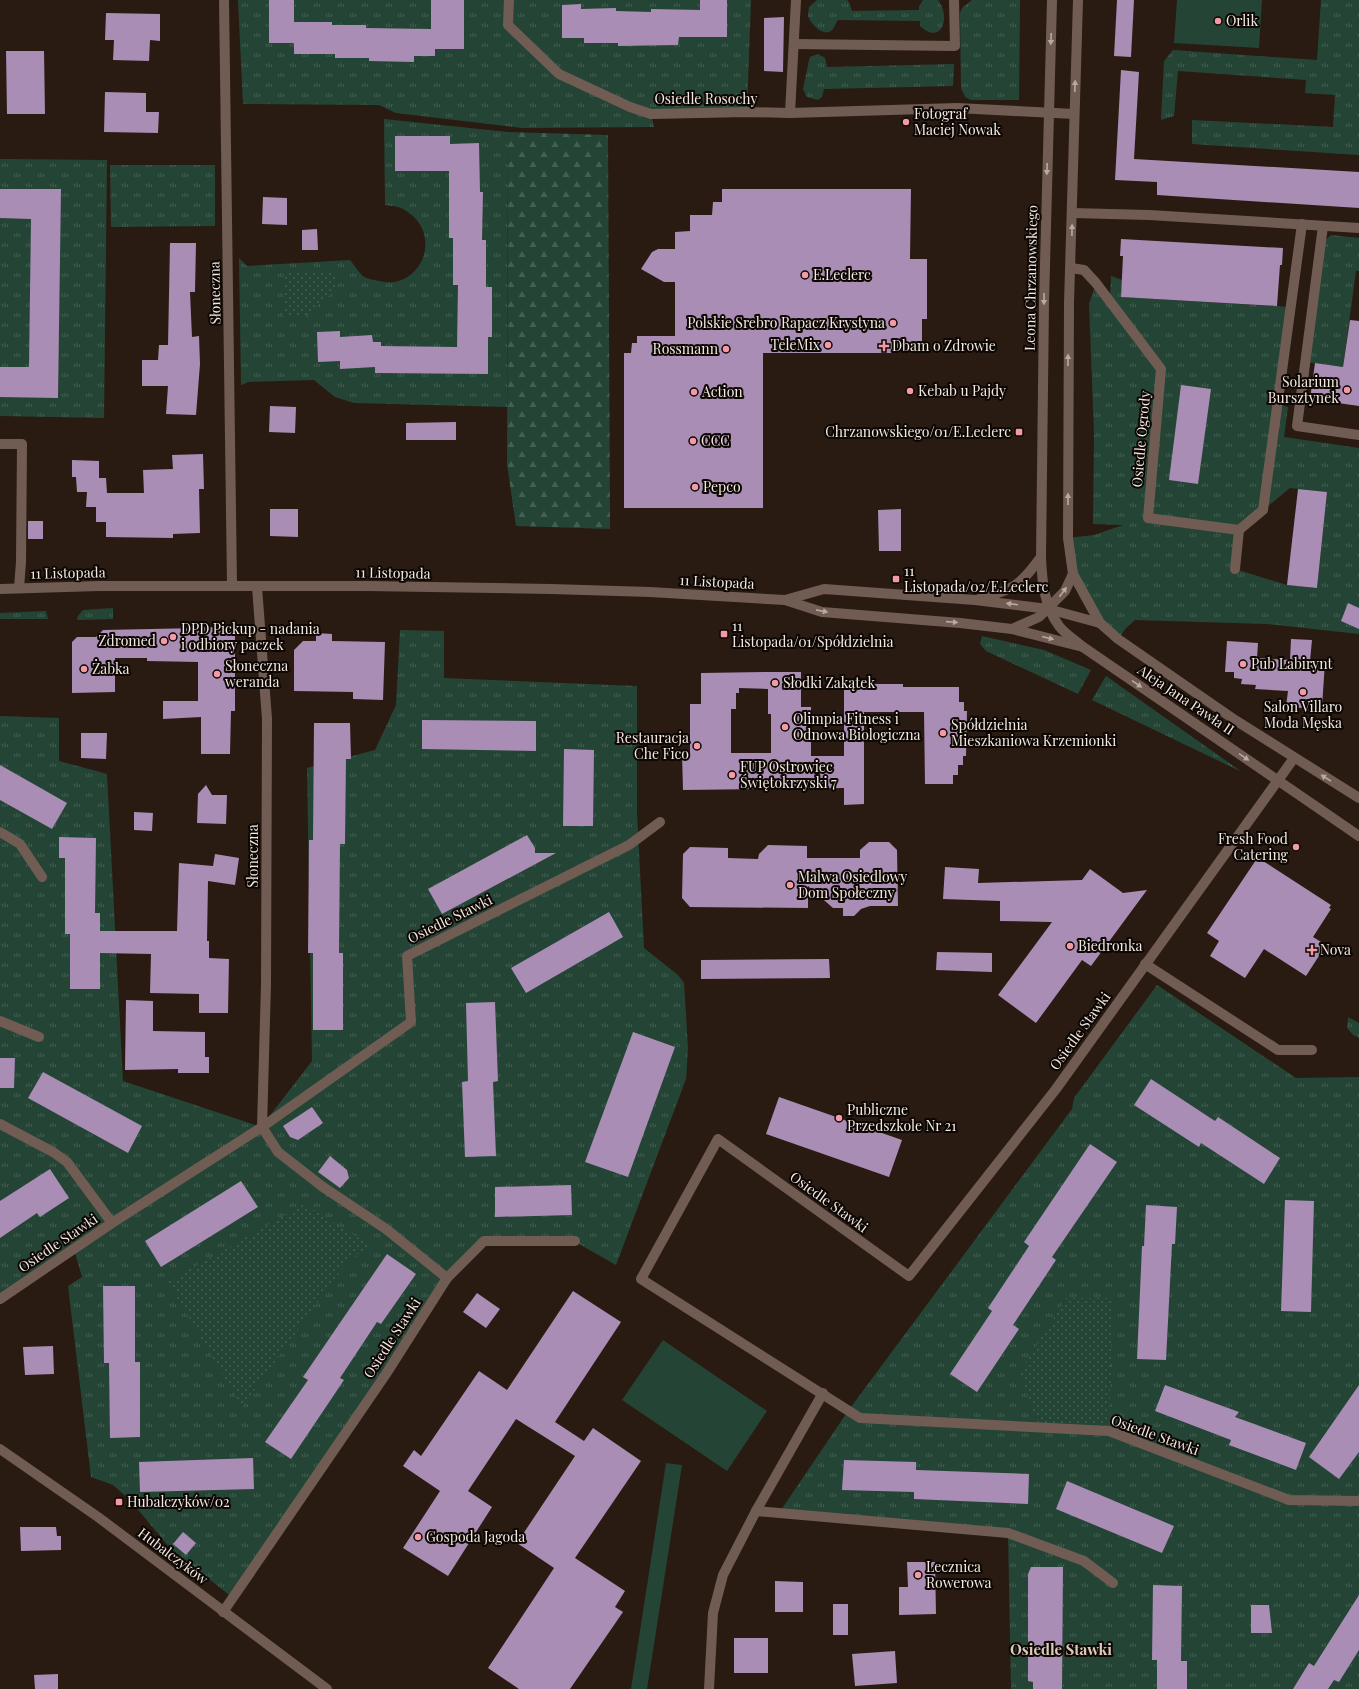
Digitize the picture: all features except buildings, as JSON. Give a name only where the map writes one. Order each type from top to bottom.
[{"type":"street","name":"Słoneczna","points":[[224,0],[232,585]]},
{"type":"street","name":"Osiedle Rosochy","points":[[509,0],[508,25],[559,74],[630,107],[651,114],[790,113],[957,108],[1074,114]]},
{"type":"street","points":[[790,113],[796,0]]},
{"type":"street","points":[[794,44],[955,46],[954,0]]},
{"type":"street","name":"Leona Chrzanowskiego","points":[[1048,609],[1042,582],[1041,557],[1044,296],[1052,0]]},
{"type":"street","points":[[1071,268],[1078,0]]},
{"type":"street","points":[[1072,213],[1149,215],[1359,228]]},
{"type":"street","points":[[1234,569],[1239,530],[1263,510],[1302,224]]},
{"type":"street","points":[[1323,226],[1297,426],[1359,435]]},
{"type":"street","name":"Osiedle Ogrody","points":[[1071,268],[1084,270],[1161,369],[1148,518],[1239,530]]},
{"type":"street","name":"Aleja Jana Pawła II","points":[[1071,268],[1069,303],[1068,538],[1073,574],[1100,623],[1118,639],[1235,720],[1359,798]]},
{"type":"street","points":[[0,444],[22,444],[21,562],[19,588]]},
{"type":"street","points":[[975,600],[1006,591],[1025,579],[1041,557]]},
{"type":"street","points":[[1012,629],[1039,617],[1048,609],[1065,591],[1073,574]]},
{"type":"street","name":"11 Listopada","points":[[0,589],[232,585],[551,589],[785,600],[822,612],[960,623],[1012,629],[1083,647]]},
{"type":"street","name":"Słoneczna","points":[[257,586],[267,719],[266,984],[262,1127]]},
{"type":"street","name":"11 Listopada","points":[[785,600],[824,589],[975,600],[1048,609]]},
{"type":"street","name":"Aleja Jana Pawła II","points":[[1048,609],[1100,623]]},
{"type":"street","name":"Aleja Jana Pawła II","points":[[1048,609],[1060,627],[1083,647],[1359,836]]},
{"type":"street","name":"Osiedle Stawki","points":[[1294,758],[1056,1089],[909,1276],[718,1140],[641,1279],[823,1393],[860,1418],[1109,1431],[1289,1500],[1359,1501]]},
{"type":"street","name":"Osiedle Stawki","points":[[0,1299],[112,1223],[262,1127],[411,1022],[407,956],[629,845],[660,822]]},
{"type":"street","points":[[0,832],[20,844],[42,877]]},
{"type":"street","points":[[1145,964],[1278,1050],[1312,1050]]},
{"type":"street","points":[[0,1021],[39,1037]]},
{"type":"street","name":"Osiedle Stawki","points":[[0,1124],[53,1152],[67,1162],[112,1223]]},
{"type":"street","points":[[262,1127],[278,1152],[323,1187],[386,1229],[447,1278]]},
{"type":"street","name":"Osiedle Stawki","points":[[223,1612],[386,1374],[447,1278],[484,1241],[574,1241]]},
{"type":"street","points":[[709,1689],[713,1613],[723,1575],[756,1511],[823,1393]]},
{"type":"street","name":"Hubalczyków","points":[[0,1449],[98,1517],[327,1689]]},
{"type":"street","points":[[756,1511],[1008,1533],[1084,1561],[1113,1583]]},
{"type":"green space","points":[[238,0],[751,0],[747,112],[651,114],[654,127],[522,128],[396,113],[379,105],[243,104]]},
{"type":"green space","points":[[817,0],[847,0],[852,11],[919,10],[923,0],[938,0],[944,14],[944,21],[939,31],[934,33],[920,26],[920,21],[838,20],[833,29],[826,32],[818,29],[808,16],[809,7]]},
{"type":"green space","points":[[972,0],[1020,0],[1019,100],[971,100],[965,97],[961,88],[960,13],[962,8]]},
{"type":"green space","name":"Orlik","points":[[1177,0],[1262,0],[1259,48],[1174,43]]},
{"type":"green space","points":[[1321,0],[1359,0],[1359,155],[1192,144],[1192,120],[1333,127],[1335,95],[1305,93],[1306,80],[1178,71],[1174,116],[1161,120],[1164,61],[1173,50],[1317,60]]},
{"type":"green space","points":[[818,54],[825,58],[827,67],[954,64],[953,86],[824,89],[822,97],[818,100],[807,97],[803,89],[810,57]]},
{"type":"green space","points":[[384,119],[508,132],[507,407],[354,403],[335,397],[314,380],[248,382],[241,385],[239,258],[247,266],[350,260],[364,277],[379,281],[394,282],[407,278],[416,269],[423,258],[425,245],[423,232],[416,219],[401,208],[385,205]]},
{"type":"green space","points":[[508,132],[608,135],[610,529],[516,526],[507,464]]},
{"type":"green space","points":[[0,159],[107,160],[104,418],[0,416]]},
{"type":"green space","points":[[110,165],[215,165],[215,226],[111,227]]},
{"type":"green space","points":[[1331,235],[1359,238],[1359,271],[1356,271],[1343,367],[1306,362],[1321,244]]},
{"type":"green space","points":[[284,271],[335,273],[335,290],[305,317],[283,316]]},
{"type":"green space","points":[[1111,276],[1122,280],[1121,297],[1290,307],[1277,404],[1288,407],[1284,437],[1359,448],[1359,634],[1267,624],[1135,620],[1126,628],[1118,639],[1100,623],[1073,574],[1068,538],[1094,535],[1123,525],[1093,524],[1094,434],[1089,304],[1096,283],[1110,300]],"holes":[[[1290,488],[1327,492],[1317,588],[1287,585],[1235,569],[1239,530]]]},
{"type":"green space","points":[[113,608],[113,619],[77,620],[78,616],[83,610]]},
{"type":"green space","points":[[46,611],[48,619],[0,619],[0,613]]},
{"type":"green space","points":[[400,630],[444,631],[444,678],[637,686],[637,813],[644,948],[678,975],[684,983],[688,1049],[686,1079],[616,1265],[574,1241],[484,1241],[447,1278],[233,1598],[170,1548],[130,1500],[113,1485],[91,1477],[68,1286],[82,1277],[74,1249],[0,1299],[0,716],[59,718],[59,761],[107,774],[123,1081],[261,1127],[312,1061],[307,768],[375,750],[396,705]]},
{"type":"green space","points":[[982,636],[1044,650],[1091,670],[1078,694],[986,651],[980,644]]},
{"type":"green space","points":[[1106,676],[1242,772],[1092,700]]},
{"type":"green space","points":[[1157,985],[1296,1078],[1359,1077],[1359,1689],[1011,1689],[1008,1533],[779,1513],[848,1411],[1072,1109],[1074,1098]]},
{"type":"green space","points":[[1348,1017],[1359,1023],[1359,1038],[1353,1035],[1347,1028]]},
{"type":"green space","points":[[304,1204],[370,1245],[347,1262],[242,1407],[168,1282]]},
{"type":"green space","points":[[1066,1298],[1113,1298],[1109,1431],[1039,1427],[1020,1372]]},
{"type":"green space","points":[[663,1340],[767,1411],[727,1471],[622,1400]]},
{"type":"green space","points":[[666,1463],[682,1465],[647,1689],[631,1689]]},
{"type":"place","name":"Orlik","points":[[1218,21]]},
{"type":"place","name":"Fotograf Maciej Nowak","points":[[906,122]]},
{"type":"place","name":"E.Leclerc","points":[[805,275]]},
{"type":"place","name":"Polskie Srebro Rapacz Krystyna","points":[[893,323]]},
{"type":"place","name":"TeleMix","points":[[828,345]]},
{"type":"place","name":"Dbam o Zdrowie","points":[[884,346]]},
{"type":"place","name":"Rossmann","points":[[726,349]]},
{"type":"place","name":"Solarium Bursztynek","points":[[1347,390]]},
{"type":"place","name":"Kebab u Pajdy","points":[[910,391]]},
{"type":"place","name":"Action","points":[[694,392]]},
{"type":"place","name":"Chrzanowskiego/01/E.Leclerc","points":[[1019,432]]},
{"type":"place","name":"CCC","points":[[693,441]]},
{"type":"place","name":"Pepco","points":[[695,487]]},
{"type":"place","name":"11 Listopada/02/E.Leclerc","points":[[896,579]]},
{"type":"place","name":"11 Listopada/01/Spółdzielnia","points":[[724,634]]},
{"type":"place","name":"DPD Pickup - nadania i odbiory paczek","points":[[173,637]]},
{"type":"place","name":"Zdromed","points":[[164,641]]},
{"type":"place","name":"Pub Labirynt","points":[[1243,664]]},
{"type":"place","name":"Żabka","points":[[84,669]]},
{"type":"place","name":"Słoneczna weranda","points":[[217,674]]},
{"type":"place","name":"Słodki Zakątek","points":[[775,683]]},
{"type":"place","name":"Salon Villaro Moda Męska","points":[[1303,692]]},
{"type":"place","name":"Olimpia Fitness i Odnowa Biologiczna","points":[[785,727]]},
{"type":"place","name":"Spółdzielnia Mieszkaniowa Krzemionki","points":[[943,733]]},
{"type":"place","name":"Restauracja Che Fico","points":[[697,746]]},
{"type":"place","name":"FUP Ostrowiec Świętokrzyski 7","points":[[732,775]]},
{"type":"place","name":"Fresh Food Catering","points":[[1296,847]]},
{"type":"place","name":"Malwa Osiedlowy Dom Społeczny","points":[[790,885]]},
{"type":"place","name":"Biedronka","points":[[1070,946]]},
{"type":"place","name":"Nova","points":[[1312,950]]},
{"type":"place","name":"Publiczne Przedszkole Nr 21","points":[[839,1118]]},
{"type":"place","name":"Hubalczyków/02","points":[[119,1502]]},
{"type":"place","name":"Gospoda Jagoda","points":[[418,1537]]},
{"type":"place","name":"Lecznica Rowerowa","points":[[918,1575]]},
{"type":"district","name":"Osiedle Stawki","points":[[1061,1650]]}]
